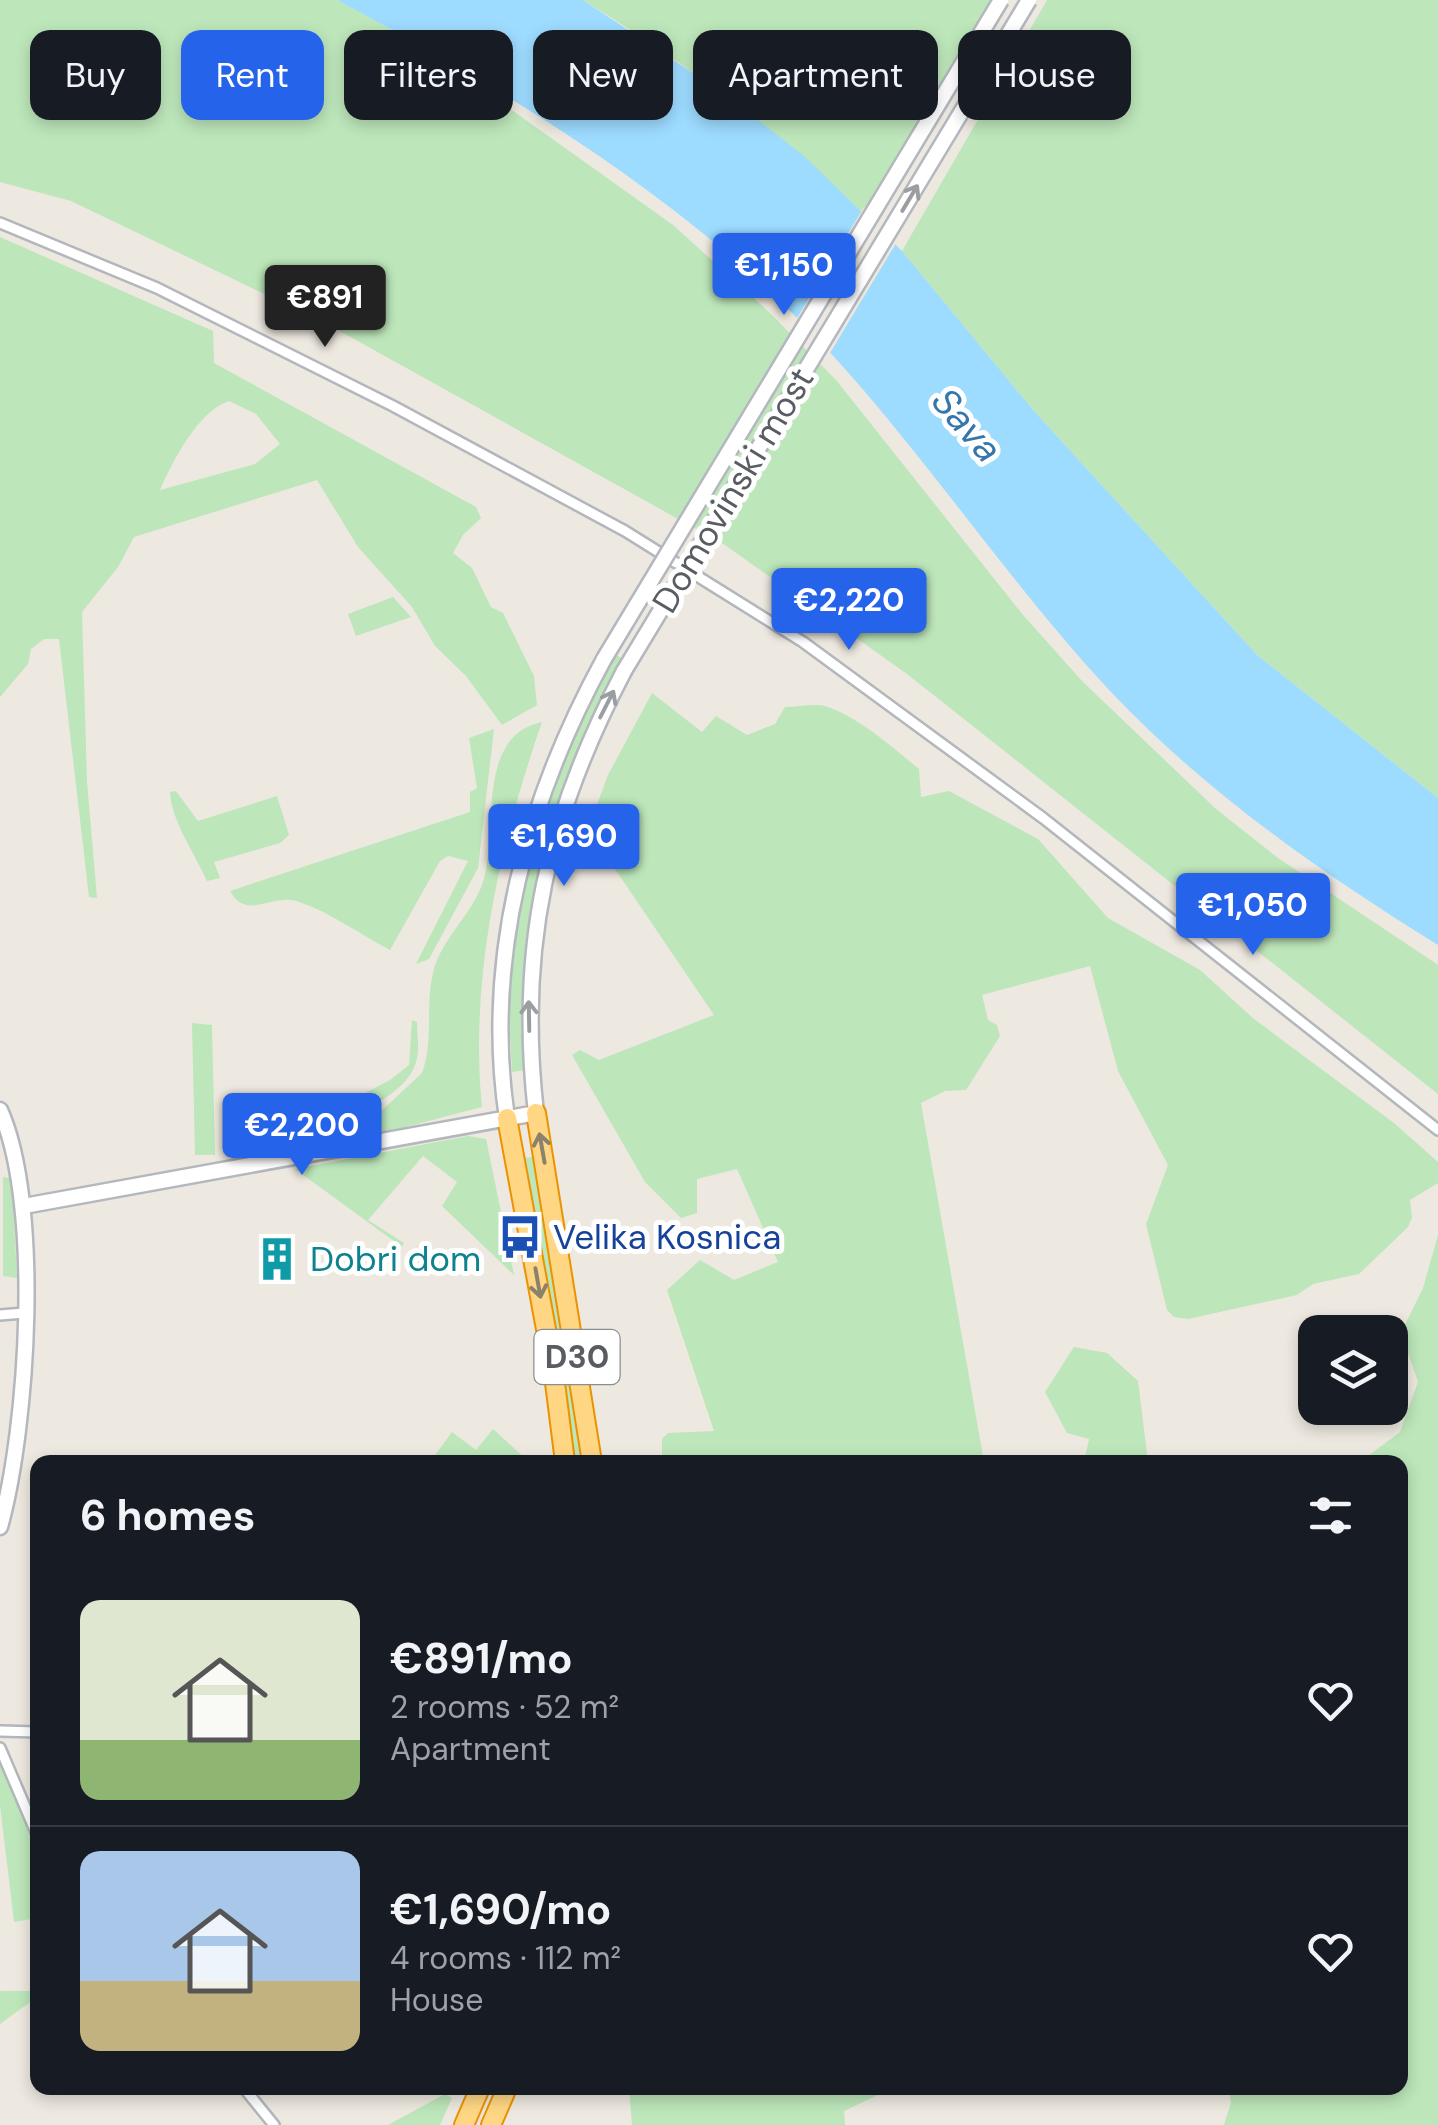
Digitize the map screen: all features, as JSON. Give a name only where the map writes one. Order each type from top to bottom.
[{"type":"highway","name":"D30","points":[[536,1113],[591,1455]]},
{"type":"highway","name":"D30","points":[[507,1118],[553,1367],[565,1455]]},
{"type":"highway","points":[[464,2125],[477,2095]]},
{"type":"highway","points":[[491,2125],[504,2095]]},
{"type":"main road","name":"Domovinski most","points":[[507,1118],[499,1030],[510,914],[541,796],[559,747],[604,659],[1002,0]]},
{"type":"main road","name":"Domovinski most","points":[[536,1113],[528,1004],[540,894],[569,787],[624,671],[1030,0]]},
{"type":"main road","points":[[0,1110],[16,1153],[24,1206],[24,1312],[14,1452],[0,1527]]},
{"type":"main road","points":[[24,1206],[536,1113]]},
{"type":"street","points":[[0,223],[157,288],[393,406],[626,532],[803,642],[1043,818],[1438,1130]]},
{"type":"street","points":[[0,1315],[24,1312]]},
{"type":"street","points":[[0,1731],[30,1732]]},
{"type":"street","points":[[0,1748],[30,1818]]},
{"type":"street","points":[[250,2095],[274,2125]]},
{"type":"green space","points":[[0,0],[337,0],[392,30],[344,30],[344,120],[513,120],[513,111],[673,225],[769,312],[836,380],[1023,615],[1083,682],[1216,809],[1278,858],[1438,965],[1438,1094],[907,674],[725,545],[327,324],[71,201],[0,182]]},
{"type":"green space","points":[[583,0],[992,0],[974,30],[958,30],[958,58],[938,93],[938,30],[693,30],[693,74],[673,60],[673,30],[629,30]]},
{"type":"green space","points":[[1047,0],[1438,0],[1438,798],[1257,655],[1033,410],[902,251],[978,120],[1131,120],[1131,30],[1030,30]]},
{"type":"green space","points":[[755,120],[922,120],[866,216]]},
{"type":"green space","points":[[0,237],[213,331],[214,363],[476,507],[481,518],[463,535],[453,553],[472,568],[491,607],[503,613],[534,676],[537,705],[502,725],[466,676],[435,646],[412,607],[358,547],[317,480],[134,537],[118,567],[82,612],[87,781],[97,898],[89,897],[59,639],[44,639],[31,649],[28,664],[0,697]],"holes":[[[229,401],[256,414],[280,444],[255,464],[160,490],[188,438],[218,406]]]},
{"type":"green space","points":[[393,597],[411,617],[356,636],[348,614]]},
{"type":"green space","points":[[614,653],[625,661],[578,759],[545,858],[527,962],[526,1070],[512,1072],[507,975],[520,891],[559,760]]},
{"type":"green space","points":[[652,693],[702,732],[716,716],[747,735],[775,724],[785,707],[825,706],[838,711],[863,725],[919,769],[921,797],[949,791],[1038,839],[1108,918],[1200,970],[1254,1019],[1394,1123],[1438,1162],[1438,1183],[1410,1200],[1412,1218],[1408,1227],[1359,1274],[1313,1284],[1297,1295],[1188,1319],[1174,1317],[1167,1310],[1146,1224],[1168,1165],[1118,1071],[1090,966],[982,995],[988,1020],[997,1025],[1000,1036],[966,1090],[945,1091],[921,1103],[983,1455],[662,1455],[662,1439],[668,1433],[714,1431],[667,1290],[700,1260],[734,1280],[778,1262],[737,1169],[697,1179],[697,1213],[681,1218],[645,1182],[572,1055],[580,1050],[599,1060],[714,1015],[617,872],[586,834],[608,775]]},
{"type":"green space","points":[[542,722],[513,815],[491,912],[480,1010],[482,1107],[348,1142],[422,1073],[428,1049],[433,973],[442,949],[482,885],[487,865],[497,767],[506,747],[520,731]]},
{"type":"green space","points":[[494,729],[478,868],[429,959],[416,964],[468,861],[448,856],[440,861],[390,950],[311,906],[289,900],[244,904],[230,891],[470,812],[470,792],[477,788],[469,738]]},
{"type":"green space","points":[[176,791],[198,821],[277,796],[289,835],[280,843],[214,862],[220,878],[207,881],[171,803],[170,792]]},
{"type":"green space","points":[[412,1020],[417,1022],[418,1047],[411,1073],[391,1094],[329,1132],[328,1112],[390,1080],[409,1065]]},
{"type":"green space","points":[[192,1023],[212,1025],[215,1155],[195,1155]]},
{"type":"green space","points":[[468,1136],[486,1139],[514,1275],[442,1206],[457,1182],[423,1156],[368,1220],[404,1243],[402,1247],[295,1169]]},
{"type":"green space","points":[[534,1157],[583,1455],[570,1455],[520,1158]]},
{"type":"green space","points":[[3,1177],[12,1178],[17,1278],[3,1276]]},
{"type":"green space","points":[[1438,1235],[1438,2125],[1224,2125],[1230,2095],[1408,2095],[1408,1455],[1369,1455],[1400,1432],[1403,1425],[1408,1425],[1408,1410],[1418,1382],[1408,1353],[1408,1319],[1423,1288]]},
{"type":"green space","points":[[1074,1347],[1107,1353],[1138,1381],[1147,1455],[1086,1455],[1089,1439],[1067,1433],[1045,1392]]},
{"type":"green space","points":[[493,1429],[521,1455],[435,1455],[452,1432],[476,1450]]},
{"type":"green space","points":[[0,1760],[30,1831],[30,1919],[14,1922],[0,1805]]},
{"type":"green space","points":[[0,1991],[30,1991],[30,2002],[0,2024]]},
{"type":"green space","points":[[443,2095],[452,2098],[440,2125],[388,2125]]},
{"type":"green space","points":[[630,2095],[878,2095],[844,2111],[845,2125],[632,2125]]},
{"type":"water","points":[[337,0],[583,0],[628,30],[533,30],[533,113],[513,100],[513,30],[391,30]]},
{"type":"water","name":"Sava","points":[[673,60],[693,73],[693,120],[758,120],[804,156],[902,251],[1033,410],[1257,655],[1438,798],[1438,945],[1266,829],[1148,729],[1068,644],[908,443],[824,346],[729,255],[544,120],[673,120]]},
{"type":"pier","points":[[864,207],[898,240],[827,358],[794,323]]},
{"type":"place","name":"Velika Kosnica","points":[[520,1237]]},
{"type":"place","name":"Dobri dom","points":[[277,1259]]}]
